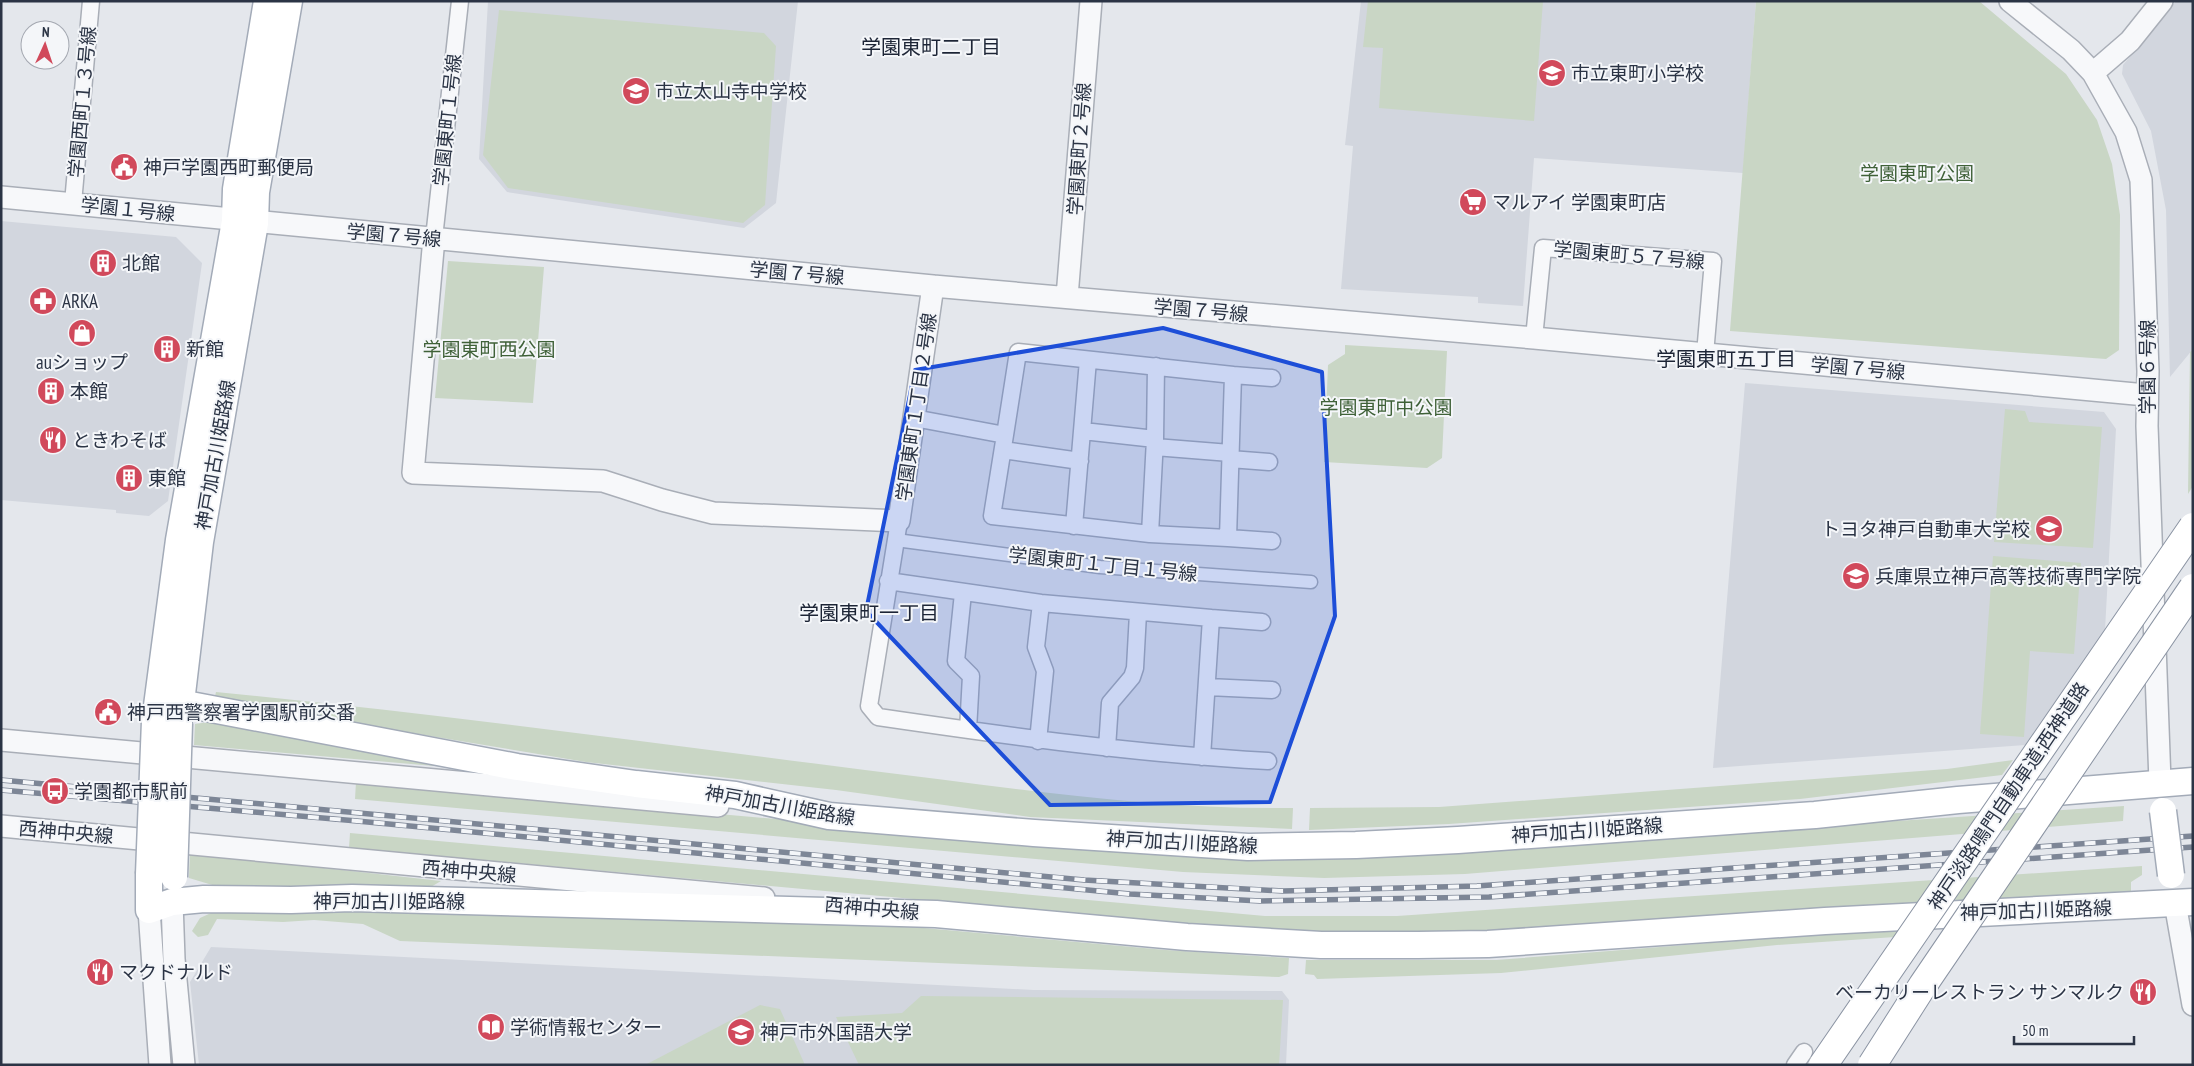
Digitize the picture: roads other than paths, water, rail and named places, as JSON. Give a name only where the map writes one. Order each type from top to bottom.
[{"type":"highway","name":"神戸淡路鳴門自動車道;西神道路","points":[[1807,1060],[2193,527]]},
{"type":"highway","name":"神戸淡路鳴門自動車道;西神道路","points":[[1872,1065],[1923,985],[2193,588]]},
{"type":"main road","name":"神戸加古川姫路線","points":[[245,222],[236,189],[267,1]]},
{"type":"main road","name":"神戸加古川姫路線","points":[[289,1],[256,192],[245,222],[179,540],[161,891],[204,898],[292,900],[352,898],[936,914],[1187,937],[1321,945],[1488,944],[1825,921],[2184,903]]},
{"type":"main road","name":"神戸加古川姫路線","points":[[171,715],[636,784],[736,795],[829,816],[1140,841],[1248,847],[1356,845],[1816,814],[2160,782],[2193,781]]},
{"type":"main road","points":[[2160,782],[2171,875],[2184,903]]},
{"type":"street","name":"学園西町１３号線","points":[[73,202],[91,1]]},
{"type":"street","name":"学園東町１号線","points":[[434,238],[460,1]]},
{"type":"street","name":"学園東町２号線","points":[[1067,298],[1091,1]]},
{"type":"street","name":"学園６号線","points":[[2010,1],[2071,50],[2093,73],[2126,132],[2141,180],[2148,371],[2146,395],[2160,782]]},
{"type":"street","points":[[2093,73],[2130,41],[2162,1]]},
{"type":"street","name":"学園１号線","points":[[1,197],[73,202],[245,222]]},
{"type":"street","name":"学園７号線","points":[[245,222],[2146,395]]},
{"type":"street","name":"学園東町１丁目２号線","points":[[434,238],[413,473],[603,481],[662,500],[713,513],[898,531],[933,286]]},
{"type":"street","name":"学園東町５７号線","points":[[1534,338],[1542,248],[1713,261],[1705,354]]},
{"type":"street","points":[[1272,378],[1018,352],[992,516],[1150,534],[1272,541]]},
{"type":"street","points":[[1074,526],[1084,431],[1088,360]]},
{"type":"street","points":[[1150,534],[1155,443],[1156,366]]},
{"type":"street","points":[[1228,538],[1233,375]]},
{"type":"street","points":[[914,418],[1080,461]]},
{"type":"street","points":[[1084,431],[1269,462]]},
{"type":"street","points":[[898,531],[888,581],[869,706],[878,717],[1038,741],[1202,757],[1268,761]]},
{"type":"street","name":"学園東町１丁目１号線","points":[[898,531],[1100,567],[1311,582]]},
{"type":"street","points":[[888,581],[1041,603],[1138,613],[1262,622]]},
{"type":"street","points":[[963,593],[956,662],[971,676],[968,730]]},
{"type":"street","points":[[1038,741],[1046,671],[1036,647],[1041,603]]},
{"type":"street","points":[[1106,748],[1110,703],[1132,677],[1135,668],[1138,613]]},
{"type":"street","points":[[1202,757],[1211,618]]},
{"type":"street","points":[[1208,687],[1272,690]]},
{"type":"street","points":[[1,740],[829,816]]},
{"type":"street","name":"西神中央線","points":[[1,826],[936,914]]},
{"type":"street","points":[[160,1065],[161,891]]},
{"type":"street","points":[[161,891],[174,959],[184,1065]]},
{"type":"street","points":[[2184,903],[2193,1005]]},
{"type":"railway","points":[[1,780],[1084,880],[1283,891],[1477,886],[2193,836]]},
{"type":"railway","points":[[1,790],[357,821],[1130,894],[1260,901],[1489,897],[2193,847]]},
{"type":"place","name":"市立東町小学校","points":[[1552,73]]},
{"type":"place","name":"市立太山寺中学校","points":[[636,91]]},
{"type":"place","name":"神戸学園西町郵便局","points":[[124,167]]},
{"type":"place","name":"マルアイ 学園東町店","points":[[1473,202]]},
{"type":"place","name":"北館","points":[[103,263]]},
{"type":"place","name":"ARKA","points":[[43,301]]},
{"type":"place","name":"auショップ","points":[[82,333]]},
{"type":"place","name":"新館","points":[[167,349]]},
{"type":"place","name":"本館","points":[[51,391]]},
{"type":"place","name":"ときわそば","points":[[53,440]]},
{"type":"place","name":"東館","points":[[129,478]]},
{"type":"place","name":"トヨタ神戸自動車大学校","points":[[2049,529]]},
{"type":"place","name":"兵庫県立神戸高等技術専門学院","points":[[1856,576]]},
{"type":"place","name":"神戸西警察署学園駅前交番","points":[[108,712]]},
{"type":"place","name":"学園都市駅前","points":[[55,791]]},
{"type":"place","name":"マクドナルド","points":[[100,972]]},
{"type":"place","name":"ベーカリーレストラン サンマルク","points":[[2143,992]]},
{"type":"place","name":"学術情報センター","points":[[491,1027]]},
{"type":"place","name":"神戸市外国語大学","points":[[741,1032]]},
{"type":"district","name":"学園東町二丁目","points":[[931,47]]},
{"type":"district","name":"学園東町五丁目","points":[[1726,359]]},
{"type":"district","name":"学園東町一丁目","points":[[869,613]]},
{"type":"park label","name":"学園東町公園","points":[[1917,173]]},
{"type":"park label","name":"学園東町西公園","points":[[489,349]]},
{"type":"park label","name":"学園東町中公園","points":[[1386,407]]}]
